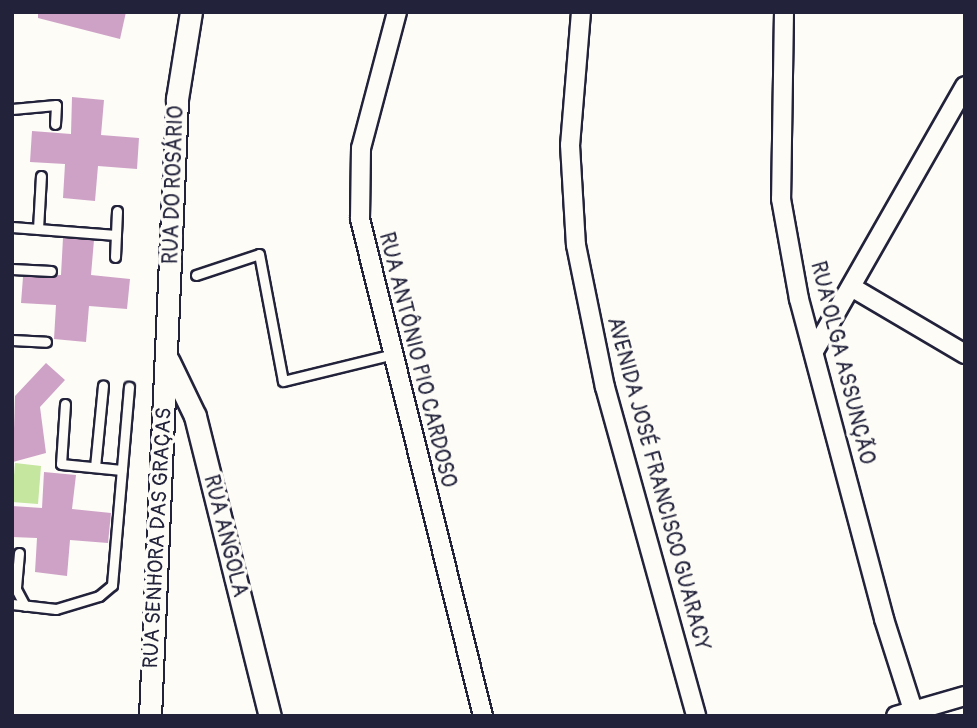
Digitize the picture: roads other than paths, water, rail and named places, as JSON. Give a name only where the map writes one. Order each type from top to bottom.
[{"type":"street","name":"RUA DO ROSÁRIO","points":[[168,360],[177,99],[191,12]]},
{"type":"street","name":"RUA ANTÔNIO PIO CARDOSO","points":[[397,12],[361,160],[360,219],[390,355],[483,716]]},
{"type":"street","name":"AVENIDA JOSÉ FRANCISCO GUARACY","points":[[581,12],[570,145],[576,245],[605,387],[696,716]]},
{"type":"street","name":"RUA OLGA ASSUNÇÃO","points":[[784,12],[782,199],[799,299],[884,619],[915,713]]},
{"type":"street","points":[[814,351],[853,288],[965,86]]},
{"type":"street","points":[[853,288],[965,354]]},
{"type":"street","name":"RUA SENHORA DAS GRAÇAS","points":[[150,716],[168,360]]},
{"type":"street","name":"RUA ANGOLA","points":[[168,360],[195,415],[270,716]]},
{"type":"street","points":[[895,716],[915,713],[965,696]]},
{"type":"lane","points":[[12,109],[56,105],[55,124]]},
{"type":"lane","points":[[38,229],[41,176]]},
{"type":"lane","points":[[115,257],[117,211]]},
{"type":"lane","points":[[12,228],[116,235]]},
{"type":"lane","points":[[196,275],[259,254],[283,381],[390,355]]},
{"type":"lane","points":[[12,269],[51,271]]},
{"type":"lane","points":[[12,340],[46,342]]},
{"type":"lane","points":[[95,467],[103,386]]},
{"type":"lane","points":[[12,604],[56,609],[99,596],[112,585],[130,387]]},
{"type":"lane","points":[[65,404],[61,464],[122,470]]},
{"type":"lane","points":[[19,553],[16,589],[25,606]]}]
